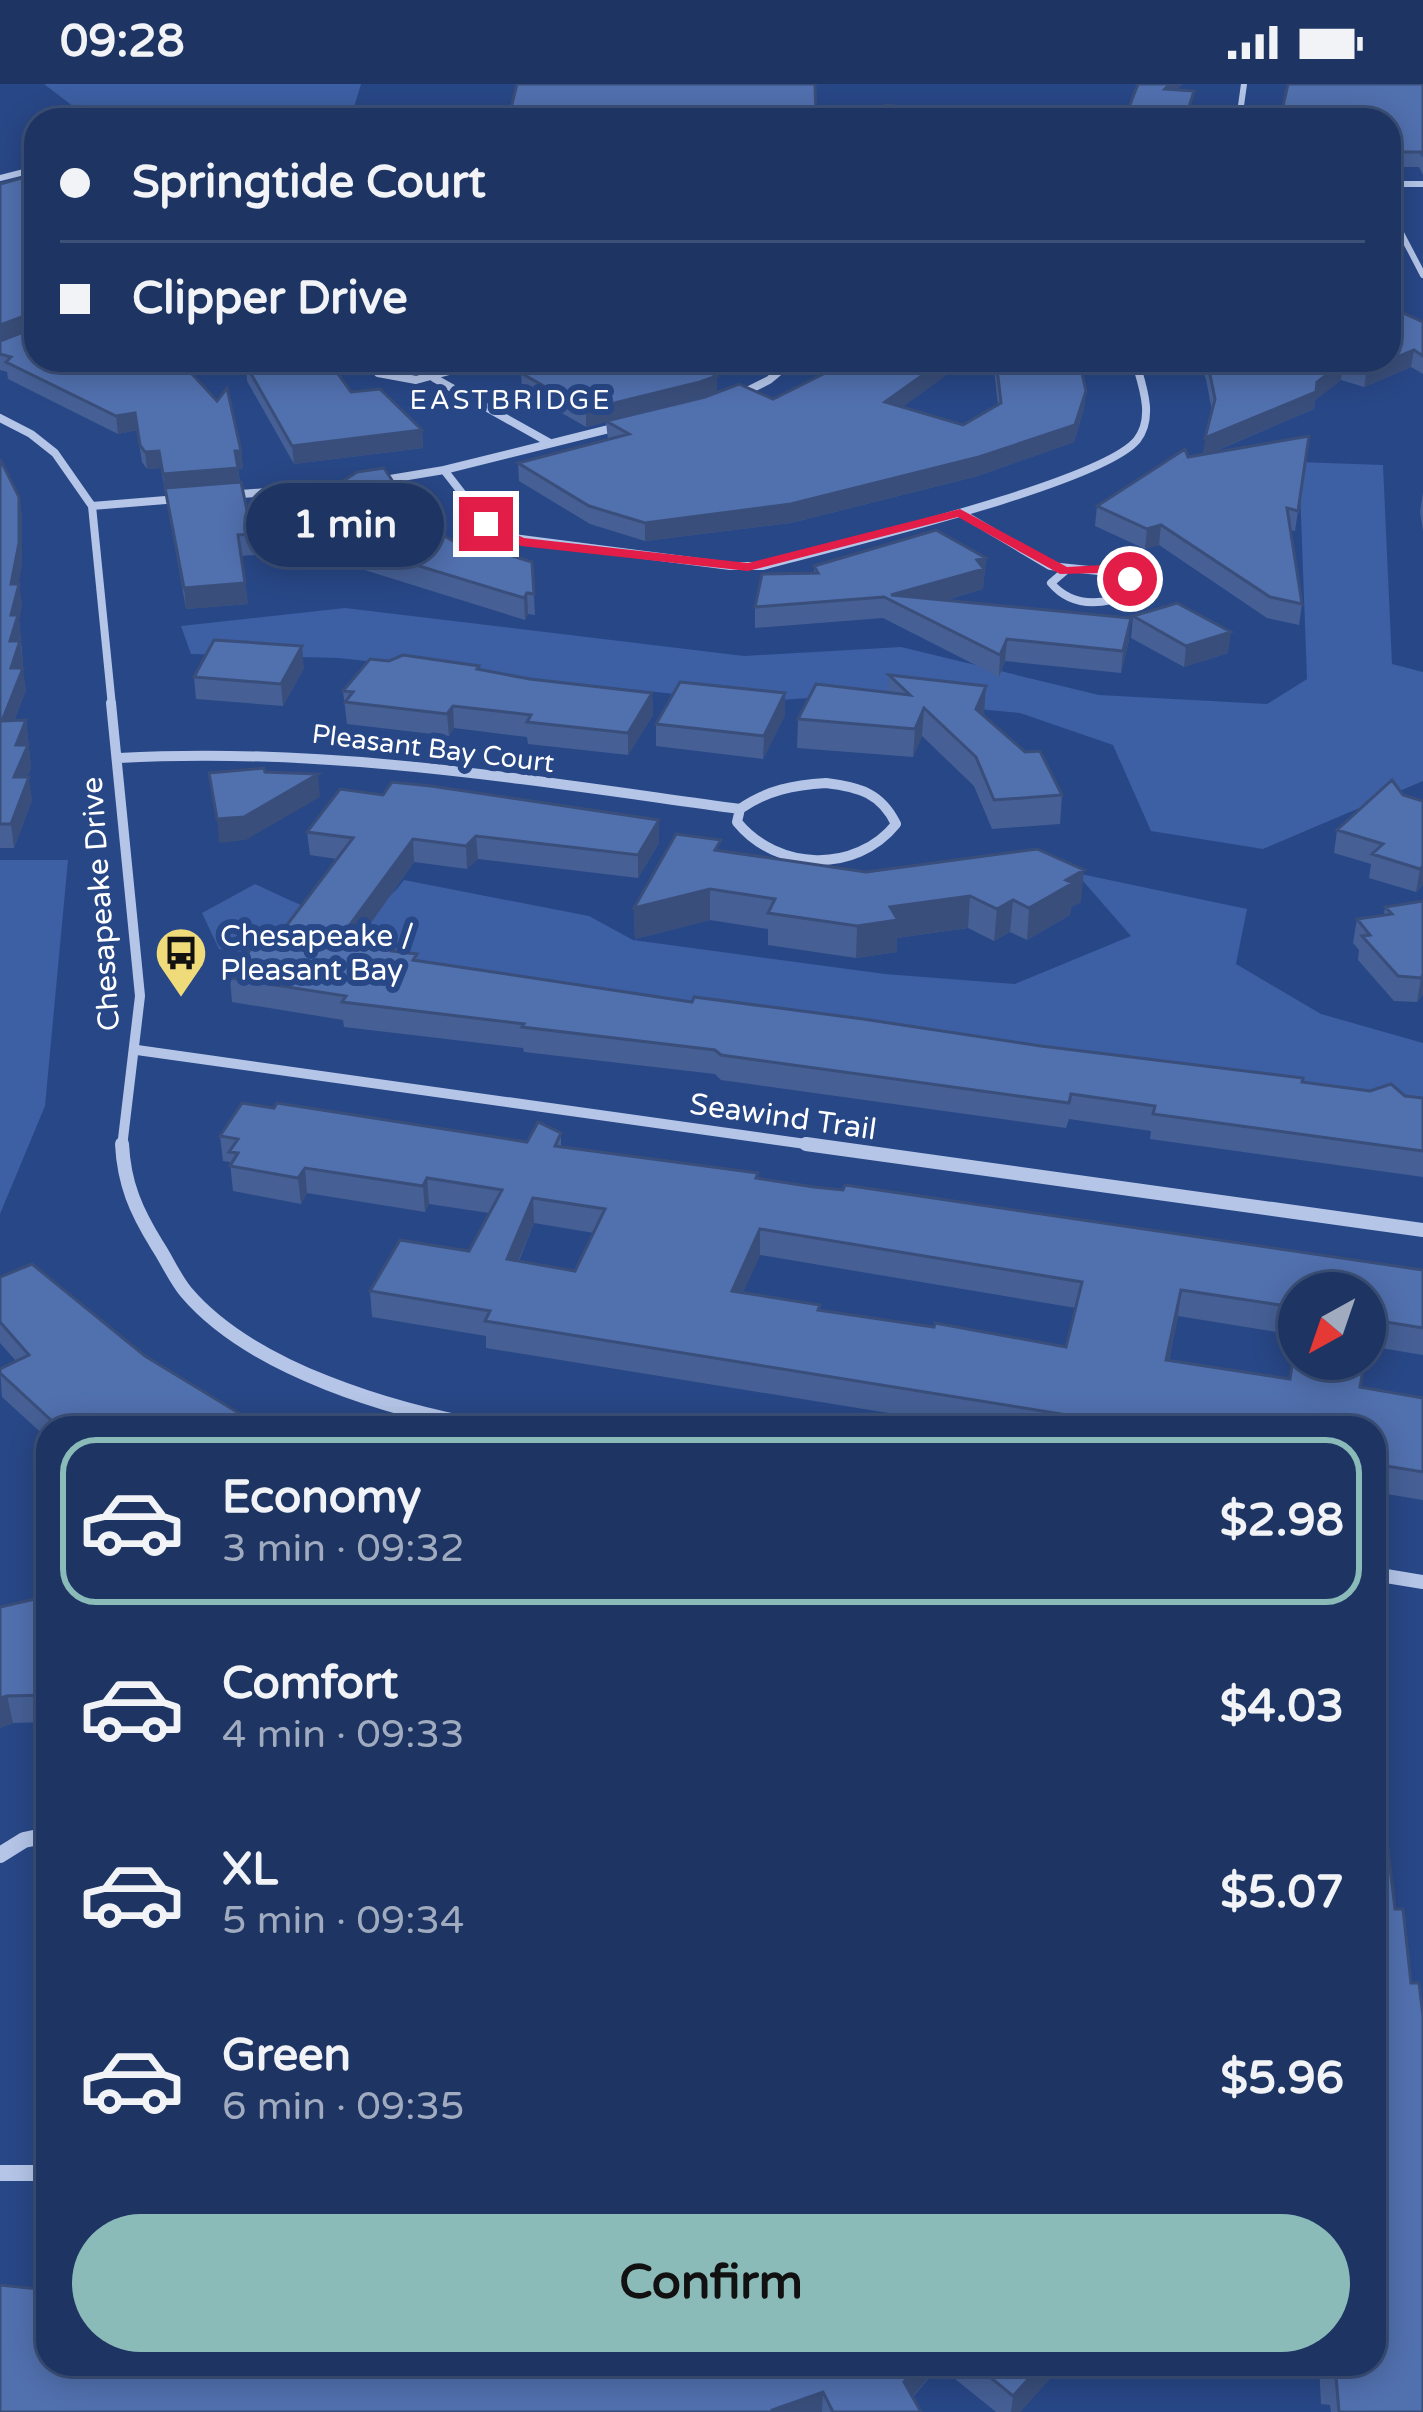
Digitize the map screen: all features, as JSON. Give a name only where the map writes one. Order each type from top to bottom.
[{"type":"street","points":[[1401,233],[1423,275]]},
{"type":"street","points":[[380,372],[387,377],[434,378],[448,372]]},
{"type":"street","points":[[722,400],[779,372]]},
{"type":"street","points":[[444,470],[486,524],[505,537],[730,566],[776,563],[1069,479],[1128,451],[1140,437],[1149,413],[1138,372]]},
{"type":"street","points":[[434,378],[550,443]]},
{"type":"street","name":"Chesapeake Drive","points":[[0,418],[23,427],[62,455],[92,506],[140,996],[122,1138],[124,1179],[154,1248],[187,1293],[241,1337],[334,1388],[427,1416]]},
{"type":"street","points":[[207,497],[344,486],[444,470],[637,422]]},
{"type":"street","points":[[92,506],[184,499]]},
{"type":"street","points":[[960,512],[1065,571],[1116,572],[1134,586],[1121,599],[1073,600],[1056,592],[1051,583],[1065,571]]},
{"type":"street","name":"Pleasant Bay Court","points":[[119,758],[293,753],[740,808],[752,797],[783,786],[842,785],[880,799],[892,811],[896,824],[878,846],[854,855],[787,856],[744,835],[737,822],[740,808]]},
{"type":"street","name":"Seawind Trail","points":[[136,1050],[1423,1230]]},
{"type":"street","points":[[1386,1576],[1423,1582]]},
{"type":"street","points":[[0,1855],[36,1837]]},
{"type":"street","points":[[0,2173],[36,2173]]},
{"type":"shaded area","points":[[44,84],[361,84],[354,108],[75,108]]},
{"type":"shaded area","points":[[1299,462],[1383,465],[1392,664],[1423,672],[1423,781],[1263,849],[1151,831],[1113,745],[1020,713],[838,696],[750,702],[338,658],[191,654],[181,626],[345,608],[744,656],[901,647],[1099,695],[1267,704],[1307,679]]},
{"type":"shaded area","points":[[0,860],[68,860],[45,1106],[0,1214]]},
{"type":"shaded area","points":[[1076,873],[1247,909],[1236,964],[1321,1014],[1423,1043],[1423,1104],[219,949],[202,913],[255,884],[316,911],[352,915],[387,899],[404,880],[589,916],[633,940],[885,974],[1015,984],[1131,936]]},
{"type":"building","points":[[517,84],[815,84],[816,108],[511,108]]},
{"type":"building","points":[[1138,84],[1170,84],[1165,89],[1194,91],[1189,108],[1129,108]]},
{"type":"building","points":[[1288,84],[1423,84],[1423,156],[1401,152],[1401,108],[1283,108]]},
{"type":"building","points":[[24,177],[24,316],[0,325],[0,184]]},
{"type":"building","points":[[1401,312],[1423,322],[1423,356],[1414,350],[1401,356]]},
{"type":"building","points":[[24,332],[24,371],[6,362],[11,357],[0,354],[0,341]]},
{"type":"building","points":[[26,372],[190,372],[217,401],[227,388],[241,451],[235,451],[238,468],[163,474],[159,451],[145,452],[140,445],[135,413],[116,416]]},
{"type":"building","points":[[250,372],[337,372],[351,392],[380,389],[422,430],[292,446]]},
{"type":"building","points":[[708,372],[717,376],[586,410],[521,373]]},
{"type":"building","points":[[827,372],[927,372],[885,402],[963,425],[1001,403],[997,372],[1082,372],[1086,391],[1075,425],[979,457],[791,504],[645,523],[589,506],[518,463],[629,434],[606,421],[739,384],[773,399]]},
{"type":"building","points":[[1209,372],[1331,372],[1317,382],[1316,392],[1205,438],[1215,399]]},
{"type":"building","points":[[1309,436],[1298,511],[1287,508],[1302,604],[1270,597],[1161,525],[1147,529],[1097,506],[1185,449],[1188,457]]},
{"type":"building","points":[[0,459],[19,497],[19,543],[11,584],[19,584],[11,615],[18,615],[10,641],[20,641],[11,668],[23,668],[2,721],[26,720],[16,745],[28,745],[14,777],[29,777],[11,824],[0,824]]},
{"type":"building","points":[[384,468],[418,520],[317,498],[357,472]]},
{"type":"building","points":[[241,482],[252,534],[238,535],[245,583],[184,588],[165,488]]},
{"type":"building","points":[[429,527],[465,548],[472,544],[532,562],[534,594],[524,598],[357,547]]},
{"type":"building","points":[[936,530],[986,558],[977,560],[984,569],[891,595],[1131,618],[1123,651],[1007,639],[1000,655],[884,597],[755,607],[762,574],[818,573],[814,566]]},
{"type":"building","points":[[1177,603],[1231,632],[1186,646],[1133,616]]},
{"type":"building","points":[[214,640],[302,646],[281,684],[194,677]]},
{"type":"building","points":[[403,655],[530,679],[652,693],[628,733],[527,722],[531,715],[453,706],[447,714],[345,702],[353,692],[343,691],[370,659],[389,661]]},
{"type":"building","points":[[889,675],[986,686],[976,709],[1025,752],[1040,751],[1062,795],[994,800],[976,757],[924,708],[915,729],[798,719],[816,684],[910,695]]},
{"type":"building","points":[[680,682],[785,693],[764,736],[656,724]]},
{"type":"building","points":[[264,768],[265,772],[318,774],[244,817],[217,819],[209,773]]},
{"type":"building","points":[[1392,780],[1403,795],[1423,801],[1420,869],[1372,854],[1383,844],[1337,830]]},
{"type":"building","points":[[392,782],[659,820],[638,855],[476,836],[466,846],[413,839],[341,937],[396,945],[392,951],[417,954],[413,960],[692,1002],[694,997],[863,1019],[1370,1091],[1391,1084],[1405,1096],[1423,1098],[1423,1151],[1153,1114],[1155,1106],[1071,1094],[1069,1103],[721,1055],[715,1050],[342,1002],[346,996],[230,978],[261,935],[277,938],[353,838],[307,832],[340,789],[383,795]]},
{"type":"building","points":[[676,834],[721,840],[715,850],[866,872],[1037,849],[1084,870],[1066,880],[1073,883],[1029,908],[1013,900],[997,909],[970,896],[890,907],[898,920],[857,926],[768,913],[775,899],[710,889],[634,908]]},
{"type":"building","points":[[1423,901],[1423,975],[1398,976],[1362,936],[1370,935],[1357,919],[1392,914],[1385,907]]},
{"type":"building","points":[[242,1103],[274,1108],[277,1103],[527,1142],[538,1122],[561,1133],[555,1146],[758,1173],[756,1178],[814,1187],[843,1190],[845,1185],[1423,1270],[1423,1328],[1386,1322],[1386,1272],[1278,1272],[1278,1305],[1181,1290],[1166,1360],[1278,1380],[1361,1380],[1360,1387],[1423,1398],[1423,1472],[1386,1466],[1386,1416],[1074,1416],[485,1321],[490,1311],[370,1291],[400,1240],[469,1251],[502,1190],[427,1178],[423,1186],[305,1168],[298,1178],[230,1166],[238,1153],[229,1152],[238,1139],[220,1136]],"holes":[[[533,1198],[605,1209],[575,1271],[507,1259]],[[760,1229],[1082,1282],[1066,1347],[935,1323],[934,1327],[818,1310],[820,1305],[732,1291]]]},
{"type":"building","points":[[32,1264],[145,1356],[245,1416],[47,1416],[0,1373],[29,1355],[0,1322],[0,1277]]},
{"type":"building","points":[[36,1599],[36,1695],[0,1698],[0,1607]]},
{"type":"building","points":[[1386,1841],[1395,1909],[1403,1909],[1411,1983],[1419,1983],[1423,2016],[1423,2412],[1339,2412],[1336,2377],[1328,2377],[1386,2376]]},
{"type":"building","points":[[0,2285],[36,2289],[36,2376],[909,2376],[904,2382],[921,2412],[833,2412],[823,2392],[772,2412],[0,2412]]},
{"type":"building","points":[[989,2376],[1031,2376],[1013,2396]]},
{"type":"place","name":"Chesapeake / Pleasant Bay","points":[[181,999]]},
{"type":"district","name":"EASTBRIDGE","points":[[511,400]]},
{"type":"route","points":[[486,524],[521,542],[748,567],[960,512],[1065,571],[1102,569],[1130,579]]}]
